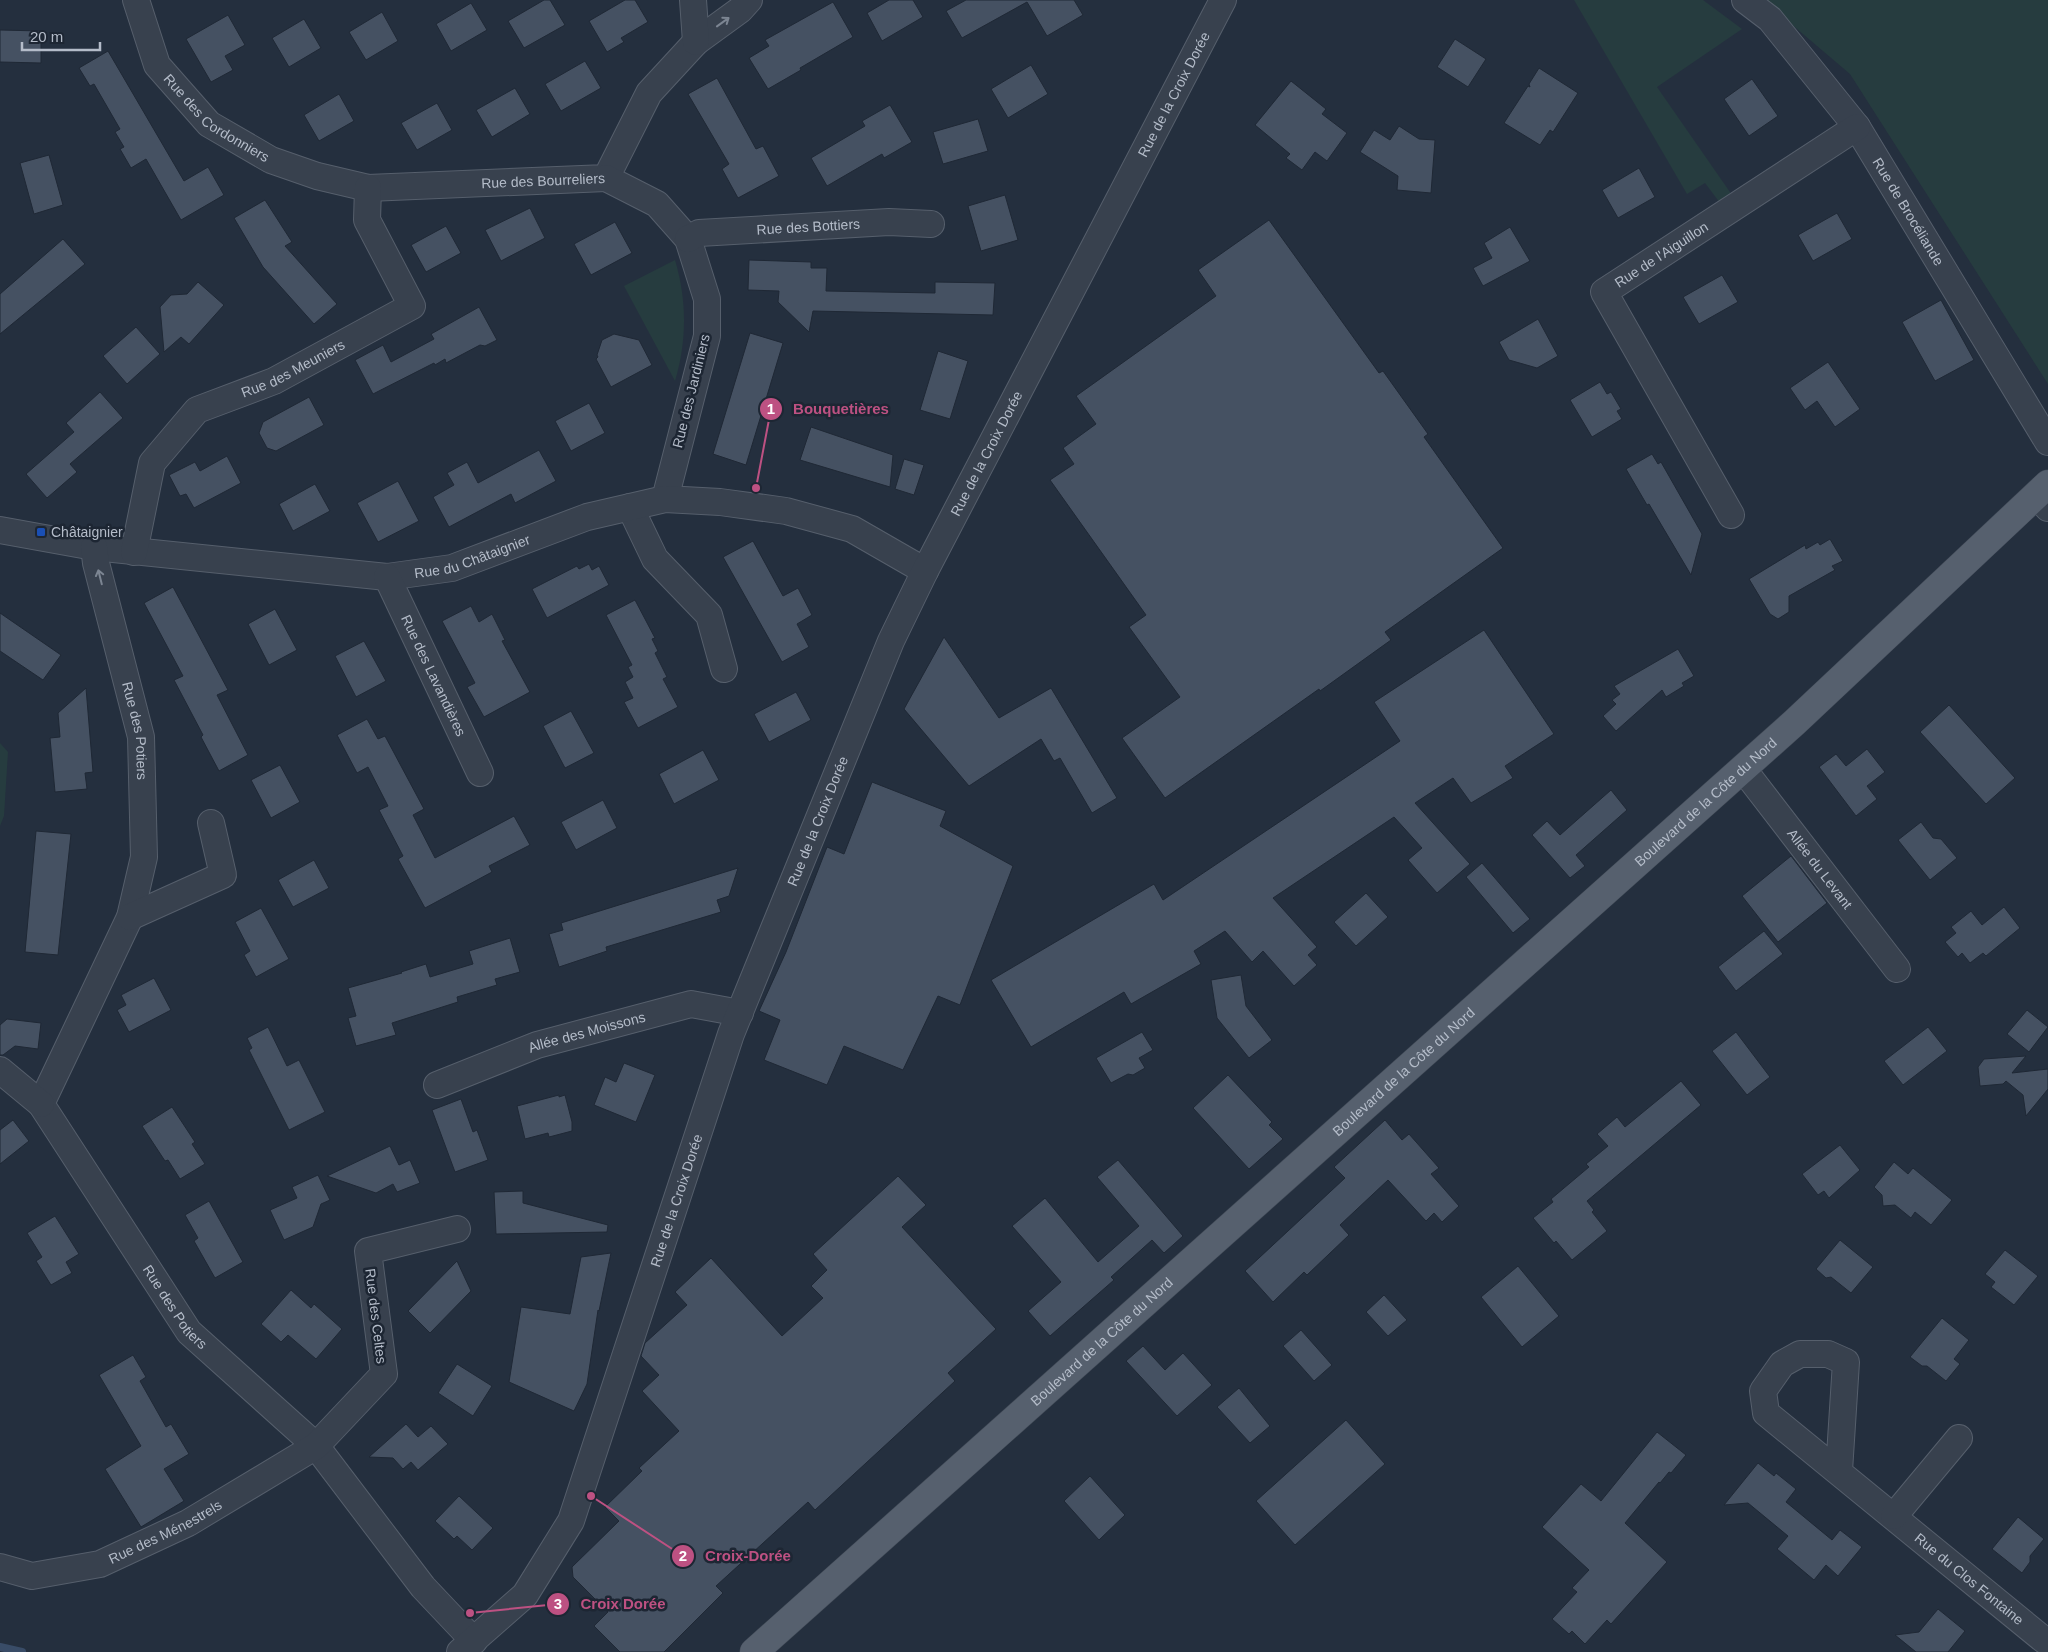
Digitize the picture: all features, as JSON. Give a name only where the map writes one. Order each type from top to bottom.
[{"type":"main road","name":"Boulevard de la Côte du Nord","points":[[754,1652],[1795,722],[2044,496]]},
{"type":"street","name":"Rue des Cordonniers","points":[[136,0],[157,65],[209,124],[271,160],[317,176]]},
{"type":"street","points":[[693,0],[696,42]]},
{"type":"street","name":"Rue des Bourreliers","points":[[317,176],[368,188],[606,178],[649,93],[696,42],[740,10],[749,0]]},
{"type":"street","name":"Rue de la Croix Dorée","points":[[467,1646],[525,1595],[571,1521],[731,1034],[891,641],[925,571],[1223,0]]},
{"type":"street","name":"Rue de Brocéliande","points":[[1745,0],[1770,18],[1857,127],[2048,442]]},
{"type":"street","name":"Rue de l'Aiguillon","points":[[1732,515],[1604,292],[1857,127]]},
{"type":"street","name":"Rue des Jardiniers","points":[[606,178],[657,204],[688,239],[707,299],[707,336],[667,484],[665,499]]},
{"type":"street","name":"Rue des Meuniers","points":[[134,552],[152,463],[197,410],[274,381],[412,306],[367,220],[368,188]]},
{"type":"street","name":"Rue des Bottiers","points":[[688,239],[699,233],[888,222],[931,224]]},
{"type":"street","name":"Rue du Châtaignier","points":[[0,530],[94,547],[134,552],[387,577],[452,568],[587,517],[665,499],[720,502],[786,511],[842,526],[852,529],[925,571]]},
{"type":"street","points":[[630,507],[655,559],[709,615],[724,669]]},
{"type":"street","name":"Rue des Potiers","points":[[94,547],[107,607],[142,737],[144,857],[130,917],[41,1104],[189,1332],[316,1446],[467,1646]]},
{"type":"street","name":"Rue des Lavandières","points":[[387,577],[480,773]]},
{"type":"street","name":"Allée du Levant","points":[[1743,768],[1897,969]]},
{"type":"street","points":[[130,917],[223,875],[211,823]]},
{"type":"street","name":"Allée des Moissons","points":[[437,1085],[537,1045],[691,1004],[740,1013]]},
{"type":"street","points":[[0,1070],[41,1104]]},
{"type":"street","name":"Rue des Celtes","points":[[316,1446],[384,1374],[368,1251],[457,1230]]},
{"type":"street","points":[[1894,1516],[1959,1438]]},
{"type":"street","name":"Rue des Ménestrels","points":[[0,1567],[32,1576],[100,1564],[188,1523],[316,1446]]},
{"type":"street","name":"Rue du Clos Fontaine","points":[[1839,1471],[2042,1643]]},
{"type":"green space","points":[[1574,0],[1703,0],[1742,29],[1657,87],[1732,195],[1720,203],[1705,183],[1687,194]]},
{"type":"green space","points":[[1763,0],[2048,0],[2048,384],[1850,74]]},
{"type":"green space","points":[[675,260],[682,290],[684,321],[682,351],[675,381],[624,286]]},
{"type":"green space","points":[[0,743],[8,752],[4,816],[0,826]]},
{"type":"building","points":[[544,0],[550,0],[565,25],[524,48],[508,21]]},
{"type":"building","points":[[625,0],[635,0],[648,22],[621,38],[624,42],[607,52],[589,21]]},
{"type":"building","points":[[889,0],[913,0],[923,17],[882,41],[867,13]]},
{"type":"building","points":[[966,0],[1074,0],[1083,15],[1047,36],[1027,2],[962,38],[946,11]]},
{"type":"building","points":[[833,2],[853,37],[768,89],[749,58],[769,46],[765,40]]},
{"type":"building","points":[[471,3],[487,30],[451,51],[436,24]]},
{"type":"building","points":[[382,12],[398,41],[366,60],[349,32]]},
{"type":"building","points":[[228,15],[245,45],[225,56],[233,70],[211,82],[186,39]]},
{"type":"building","points":[[304,19],[321,48],[289,67],[272,38]]},
{"type":"building","points":[[0,30],[41,31],[41,63],[0,62]]},
{"type":"building","points":[[1455,39],[1486,59],[1468,87],[1437,67]]},
{"type":"building","points":[[108,51],[184,181],[208,167],[224,195],[181,220],[146,159],[131,168],[120,149],[124,147],[115,132],[120,129],[94,84],[90,86],[79,68]]},
{"type":"building","points":[[585,61],[601,88],[561,111],[545,84]]},
{"type":"building","points":[[1031,65],[1048,94],[1008,118],[991,89]]},
{"type":"building","points":[[1539,68],[1578,93],[1553,132],[1550,130],[1540,145],[1504,123],[1528,86],[1530,87],[1529,84]]},
{"type":"building","points":[[717,78],[756,149],[763,146],[779,176],[738,198],[722,169],[729,164],[688,94]]},
{"type":"building","points":[[1752,79],[1778,116],[1749,136],[1724,99]]},
{"type":"building","points":[[1291,81],[1326,109],[1322,114],[1347,133],[1327,161],[1315,152],[1302,170],[1286,158],[1290,154],[1255,125]]},
{"type":"building","points":[[515,88],[530,114],[492,137],[476,110]]},
{"type":"building","points":[[339,94],[354,121],[319,141],[304,115]]},
{"type":"building","points":[[437,103],[452,130],[417,150],[401,123]]},
{"type":"building","points":[[890,105],[912,142],[884,158],[882,154],[827,186],[811,158],[865,126],[862,121]]},
{"type":"building","points":[[978,119],[988,151],[943,164],[933,132]]},
{"type":"building","points":[[1399,126],[1419,139],[1435,140],[1431,193],[1397,190],[1398,176],[1360,152],[1374,130],[1390,140]]},
{"type":"building","points":[[49,155],[63,205],[34,214],[20,163]]},
{"type":"building","points":[[1639,168],[1655,197],[1618,218],[1602,190]]},
{"type":"building","points":[[1005,195],[1018,240],[981,251],[968,206]]},
{"type":"building","points":[[265,200],[292,242],[285,246],[337,304],[314,324],[263,267],[234,218]]},
{"type":"building","points":[[530,208],[545,238],[501,261],[485,230]]},
{"type":"building","points":[[1837,213],[1852,239],[1813,261],[1798,235]]},
{"type":"building","points":[[1269,220],[1379,373],[1383,371],[1428,434],[1424,437],[1503,548],[1385,632],[1391,640],[1165,798],[1122,738],[1180,697],[1129,627],[1146,615],[1050,480],[1074,464],[1063,448],[1096,424],[1076,396],[1216,296],[1198,270]]},
{"type":"building","points":[[615,222],[632,253],[591,275],[574,244]]},
{"type":"building","points":[[446,226],[461,253],[426,272],[411,245]]},
{"type":"building","points":[[1510,227],[1530,261],[1483,286],[1473,268],[1492,258],[1484,243]]},
{"type":"building","points":[[63,239],[85,264],[0,334],[0,294]]},
{"type":"building","points":[[749,260],[811,262],[811,268],[827,268],[826,291],[935,293],[935,282],[995,283],[993,315],[813,311],[809,332],[778,302],[779,291],[748,290]]},
{"type":"building","points":[[1722,275],[1738,302],[1699,324],[1683,297]]},
{"type":"building","points":[[198,282],[224,305],[189,344],[181,337],[164,352],[160,307],[171,295],[187,294]]},
{"type":"building","points":[[1941,300],[1974,360],[1935,381],[1902,322]]},
{"type":"building","points":[[479,307],[497,340],[485,346],[480,345],[446,363],[445,359],[435,365],[434,363],[373,394],[355,360],[383,345],[391,362],[434,339],[431,334]]},
{"type":"building","points":[[1538,319],[1558,356],[1537,368],[1509,360],[1499,342]]},
{"type":"building","points":[[136,327],[160,354],[127,384],[103,356]]},
{"type":"building","points":[[750,333],[783,343],[746,465],[713,454]]},
{"type":"building","points":[[614,334],[639,340],[652,365],[611,387],[596,359],[602,340]]},
{"type":"building","points":[[938,351],[968,361],[950,419],[920,410]]},
{"type":"building","points":[[1828,362],[1860,409],[1835,427],[1817,401],[1805,410],[1790,388]]},
{"type":"building","points":[[1600,382],[1607,394],[1611,392],[1621,409],[1617,411],[1622,419],[1592,437],[1570,400]]},
{"type":"building","points":[[100,392],[123,418],[70,464],[77,472],[47,498],[26,474],[74,432],[66,423]]},
{"type":"building","points":[[309,397],[324,425],[276,451],[267,448],[259,433],[263,422]]},
{"type":"building","points":[[589,403],[605,433],[571,451],[555,421]]},
{"type":"building","points":[[811,427],[893,455],[890,487],[800,460]]},
{"type":"building","points":[[539,450],[556,481],[515,503],[511,494],[449,527],[433,497],[454,485],[447,473],[467,462],[478,483]]},
{"type":"building","points":[[1652,454],[1658,464],[1661,462],[1702,534],[1691,575],[1626,469]]},
{"type":"building","points":[[227,456],[241,483],[194,508],[186,494],[180,496],[169,475],[195,462],[200,471]]},
{"type":"building","points":[[904,459],[924,465],[914,495],[895,489]]},
{"type":"building","points":[[398,481],[419,521],[378,542],[357,503]]},
{"type":"building","points":[[315,484],[330,511],[293,531],[279,504]]},
{"type":"building","points":[[1830,539],[1843,561],[1832,566],[1835,570],[1789,596],[1789,612],[1778,619],[1770,614],[1749,579],[1805,545],[1806,549],[1818,542],[1820,545]]},
{"type":"building","points":[[753,541],[783,596],[798,588],[812,615],[797,624],[809,647],[782,662],[723,557]]},
{"type":"building","points":[[589,564],[592,570],[599,566],[609,585],[547,618],[532,589],[577,566],[579,569]]},
{"type":"building","points":[[173,587],[228,690],[217,695],[248,755],[219,771],[201,737],[203,735],[174,680],[183,676],[144,603]]},
{"type":"building","points":[[635,600],[655,638],[652,639],[658,651],[655,653],[667,677],[663,679],[678,707],[638,728],[624,702],[633,698],[625,682],[633,677],[628,667],[632,665],[606,615]]},
{"type":"building","points":[[471,606],[479,622],[492,614],[505,640],[502,641],[530,692],[484,717],[467,687],[475,683],[442,621]]},
{"type":"building","points":[[275,609],[297,650],[269,665],[248,624]]},
{"type":"building","points":[[0,613],[61,655],[43,680],[0,651]]},
{"type":"building","points":[[1484,630],[1554,734],[1505,766],[1513,778],[1471,803],[1453,778],[1415,803],[1470,864],[1437,893],[1408,860],[1422,848],[1394,817],[1273,898],[1317,947],[1308,955],[1317,965],[1294,986],[1263,951],[1252,962],[1225,931],[1194,951],[1201,964],[1131,1004],[1124,992],[1031,1047],[991,980],[1154,884],[1163,900],[1400,741],[1374,702]]},
{"type":"building","points":[[944,637],[999,718],[1051,688],[1117,798],[1092,813],[1060,758],[1054,761],[1041,739],[969,786],[904,709]]},
{"type":"building","points":[[364,641],[386,681],[356,697],[335,656]]},
{"type":"building","points":[[1678,649],[1694,676],[1682,683],[1684,686],[1666,697],[1662,690],[1616,731],[1603,716],[1616,704],[1612,700],[1620,694],[1614,686]]},
{"type":"building","points":[[86,688],[93,772],[85,773],[87,789],[55,792],[50,738],[60,737],[58,713]]},
{"type":"building","points":[[796,692],[811,720],[769,742],[754,714]]},
{"type":"building","points":[[1949,705],[2015,778],[1986,804],[1920,732]]},
{"type":"building","points":[[571,711],[594,753],[565,768],[543,726]]},
{"type":"building","points":[[367,719],[378,739],[385,736],[424,809],[413,815],[435,858],[514,816],[530,845],[489,866],[492,872],[425,908],[398,859],[403,856],[379,810],[388,806],[368,767],[357,773],[337,735]]},
{"type":"building","points":[[1867,749],[1885,772],[1867,786],[1877,799],[1856,816],[1819,767],[1836,754],[1846,766]]},
{"type":"building","points":[[703,750],[719,780],[674,804],[659,774]]},
{"type":"building","points":[[280,765],[300,802],[271,818],[251,780]]},
{"type":"building","points":[[872,782],[946,811],[940,826],[1013,866],[960,1005],[938,996],[903,1070],[844,1046],[827,1085],[764,1060],[780,1020],[759,1011],[786,952],[827,847],[844,854]]},
{"type":"building","points":[[1611,790],[1627,810],[1576,855],[1585,866],[1570,878],[1532,835],[1547,821],[1560,835]]},
{"type":"building","points":[[603,800],[617,828],[576,850],[561,822]]},
{"type":"building","points":[[1921,822],[1933,838],[1941,839],[1957,858],[1930,880],[1898,840]]},
{"type":"building","points":[[36,831],[71,834],[58,955],[25,952]]},
{"type":"building","points":[[1791,856],[1827,903],[1778,942],[1742,896]]},
{"type":"building","points":[[314,860],[329,888],[293,907],[278,880]]},
{"type":"building","points":[[1482,863],[1530,919],[1513,933],[1466,877]]},
{"type":"building","points":[[738,868],[729,896],[717,900],[721,912],[606,947],[607,951],[559,967],[549,934],[563,930],[561,923]]},
{"type":"building","points":[[1366,893],[1388,917],[1356,946],[1334,922]]},
{"type":"building","points":[[2004,907],[2020,928],[1986,956],[1983,953],[1970,963],[1962,953],[1958,957],[1945,942],[1956,933],[1951,927],[1971,911],[1982,925]]},
{"type":"building","points":[[261,908],[289,959],[256,977],[244,955],[250,951],[235,922]]},
{"type":"building","points":[[1764,931],[1783,954],[1736,991],[1718,967]]},
{"type":"building","points":[[510,938],[520,972],[495,979],[497,985],[457,997],[458,1002],[392,1023],[396,1035],[356,1046],[348,1018],[356,1016],[348,988],[402,973],[426,964],[430,977],[473,964],[469,951]]},
{"type":"building","points":[[1241,975],[1246,1006],[1272,1040],[1249,1058],[1217,1018],[1211,980]]},
{"type":"building","points":[[154,978],[171,1010],[129,1032],[117,1010],[126,1005],[121,995]]},
{"type":"building","points":[[2027,1010],[2048,1027],[2029,1052],[2007,1034]]},
{"type":"building","points":[[7,1019],[41,1023],[38,1049],[15,1046],[3,1055],[0,1055],[0,1025]]},
{"type":"building","points":[[268,1027],[287,1066],[299,1060],[325,1112],[289,1130],[249,1050],[252,1048],[247,1038]]},
{"type":"building","points":[[1928,1027],[1947,1051],[1903,1085],[1884,1061]]},
{"type":"building","points":[[1142,1032],[1153,1050],[1139,1058],[1145,1068],[1133,1075],[1128,1074],[1111,1083],[1096,1058]]},
{"type":"building","points":[[1736,1032],[1770,1077],[1747,1095],[1712,1051]]},
{"type":"building","points":[[2026,1056],[2012,1073],[2048,1069],[2048,1089],[2026,1116],[2023,1095],[2006,1081],[2003,1084],[1980,1086],[1978,1067],[1984,1059]]},
{"type":"building","points":[[624,1063],[655,1075],[636,1122],[594,1105],[605,1077],[616,1082]]},
{"type":"building","points":[[1228,1075],[1272,1122],[1269,1125],[1283,1139],[1249,1169],[1193,1108]]},
{"type":"building","points":[[1681,1081],[1701,1105],[1587,1201],[1594,1210],[1592,1212],[1607,1231],[1572,1260],[1556,1241],[1554,1243],[1533,1218],[1553,1202],[1551,1199],[1589,1167],[1586,1164],[1608,1146],[1597,1134],[1617,1117],[1625,1127]]},
{"type":"building","points":[[559,1095],[559,1097],[565,1095],[572,1122],[572,1131],[549,1137],[548,1133],[525,1139],[517,1106]]},
{"type":"building","points":[[461,1099],[473,1132],[477,1130],[488,1160],[455,1172],[432,1110]]},
{"type":"building","points":[[172,1107],[195,1142],[192,1144],[205,1164],[180,1179],[168,1160],[165,1161],[142,1126]]},
{"type":"building","points":[[13,1120],[29,1141],[0,1164],[0,1130]]},
{"type":"building","points":[[1385,1120],[1402,1140],[1409,1134],[1439,1168],[1431,1174],[1459,1206],[1442,1222],[1434,1213],[1426,1221],[1388,1180],[1340,1225],[1349,1235],[1307,1275],[1304,1272],[1273,1302],[1245,1271],[1345,1178],[1334,1167]]},
{"type":"building","points":[[1840,1145],[1860,1170],[1829,1198],[1824,1191],[1818,1195],[1802,1174]]},
{"type":"building","points":[[390,1146],[399,1165],[410,1160],[420,1183],[397,1192],[393,1184],[376,1193],[327,1176]]},
{"type":"building","points":[[1118,1160],[1183,1236],[1164,1253],[1152,1240],[1111,1277],[1114,1280],[1050,1336],[1028,1311],[1061,1282],[1012,1226],[1045,1198],[1098,1262],[1139,1226],[1097,1177]]},
{"type":"building","points":[[1894,1162],[1908,1174],[1913,1168],[1952,1200],[1931,1225],[1915,1212],[1911,1218],[1895,1205],[1883,1206],[1882,1195],[1874,1187]]},
{"type":"building","points":[[318,1175],[330,1200],[321,1204],[313,1227],[284,1240],[270,1210],[297,1198],[292,1187]]},
{"type":"building","points":[[898,1176],[926,1205],[902,1227],[996,1329],[948,1373],[955,1381],[815,1510],[808,1502],[716,1586],[723,1593],[664,1652],[620,1652],[594,1626],[608,1612],[573,1577],[572,1567],[619,1521],[605,1507],[642,1471],[639,1468],[679,1431],[642,1391],[659,1375],[641,1356],[645,1343],[687,1305],[675,1292],[711,1258],[782,1336],[823,1298],[811,1286],[827,1270],[813,1254]]},
{"type":"building","points":[[523,1191],[523,1203],[608,1225],[607,1232],[496,1234],[494,1192]]},
{"type":"building","points":[[209,1201],[243,1262],[215,1278],[194,1241],[198,1238],[185,1215]]},
{"type":"building","points":[[55,1216],[79,1254],[66,1262],[72,1273],[51,1285],[36,1261],[42,1257],[27,1233]]},
{"type":"building","points":[[1840,1240],[1873,1267],[1851,1293],[1831,1277],[1826,1278],[1816,1269]]},
{"type":"building","points":[[2005,1250],[2038,1276],[2014,1305],[1991,1287],[1995,1282],[1985,1274]]},
{"type":"building","points":[[611,1253],[598,1310],[587,1384],[574,1411],[509,1382],[521,1307],[570,1314],[581,1257]]},
{"type":"building","points":[[457,1261],[471,1291],[430,1333],[408,1311]]},
{"type":"building","points":[[1518,1266],[1559,1316],[1522,1347],[1481,1297]]},
{"type":"building","points":[[291,1290],[311,1308],[314,1304],[342,1329],[316,1359],[288,1335],[281,1342],[261,1324]]},
{"type":"building","points":[[1384,1295],[1407,1320],[1388,1336],[1366,1312]]},
{"type":"building","points":[[1942,1318],[1969,1340],[1954,1359],[1960,1364],[1946,1381],[1927,1366],[1922,1366],[1910,1357]]},
{"type":"building","points":[[1301,1330],[1332,1365],[1314,1381],[1283,1346]]},
{"type":"building","points":[[1143,1346],[1165,1370],[1183,1353],[1212,1385],[1177,1416],[1126,1361]]},
{"type":"building","points":[[133,1355],[146,1377],[140,1381],[166,1427],[171,1424],[189,1454],[164,1469],[184,1501],[141,1527],[105,1469],[141,1446],[99,1375]]},
{"type":"building","points":[[457,1364],[492,1386],[473,1416],[438,1393]]},
{"type":"building","points":[[1239,1388],[1270,1426],[1250,1443],[1217,1407]]},
{"type":"building","points":[[1346,1420],[1385,1464],[1295,1545],[1256,1501]]},
{"type":"building","points":[[406,1424],[418,1437],[431,1426],[448,1444],[418,1470],[411,1462],[403,1469],[393,1458],[369,1457]]},
{"type":"building","points":[[1657,1432],[1686,1455],[1671,1473],[1669,1472],[1659,1482],[1625,1523],[1667,1562],[1611,1624],[1607,1620],[1585,1644],[1572,1631],[1569,1634],[1552,1619],[1577,1592],[1572,1588],[1589,1570],[1542,1527],[1581,1484],[1601,1501]]},
{"type":"building","points":[[1758,1463],[1774,1476],[1776,1473],[1796,1489],[1786,1502],[1832,1540],[1840,1530],[1862,1547],[1838,1576],[1826,1565],[1814,1580],[1777,1549],[1788,1536],[1748,1503],[1724,1505]]},
{"type":"building","points":[[1090,1476],[1125,1515],[1099,1540],[1064,1501]]},
{"type":"building","points":[[459,1496],[493,1528],[472,1550],[457,1536],[454,1539],[435,1521]]},
{"type":"building","points":[[2018,1517],[2044,1539],[2030,1556],[2030,1562],[2022,1573],[1992,1549]]},
{"type":"building","points":[[1938,1609],[1965,1631],[1948,1652],[1916,1652],[1895,1635],[1919,1632]]},
{"type":"waterway","points":[[0,1647],[22,1652]]},
{"type":"place","name":"Bouquetières","points":[[756,488]]},
{"type":"place","name":"Châtaignier","points":[[41,532]]},
{"type":"place","name":"Croix-Dorée","points":[[591,1496]]},
{"type":"place","name":"Croix Dorée","points":[[470,1613]]}]
